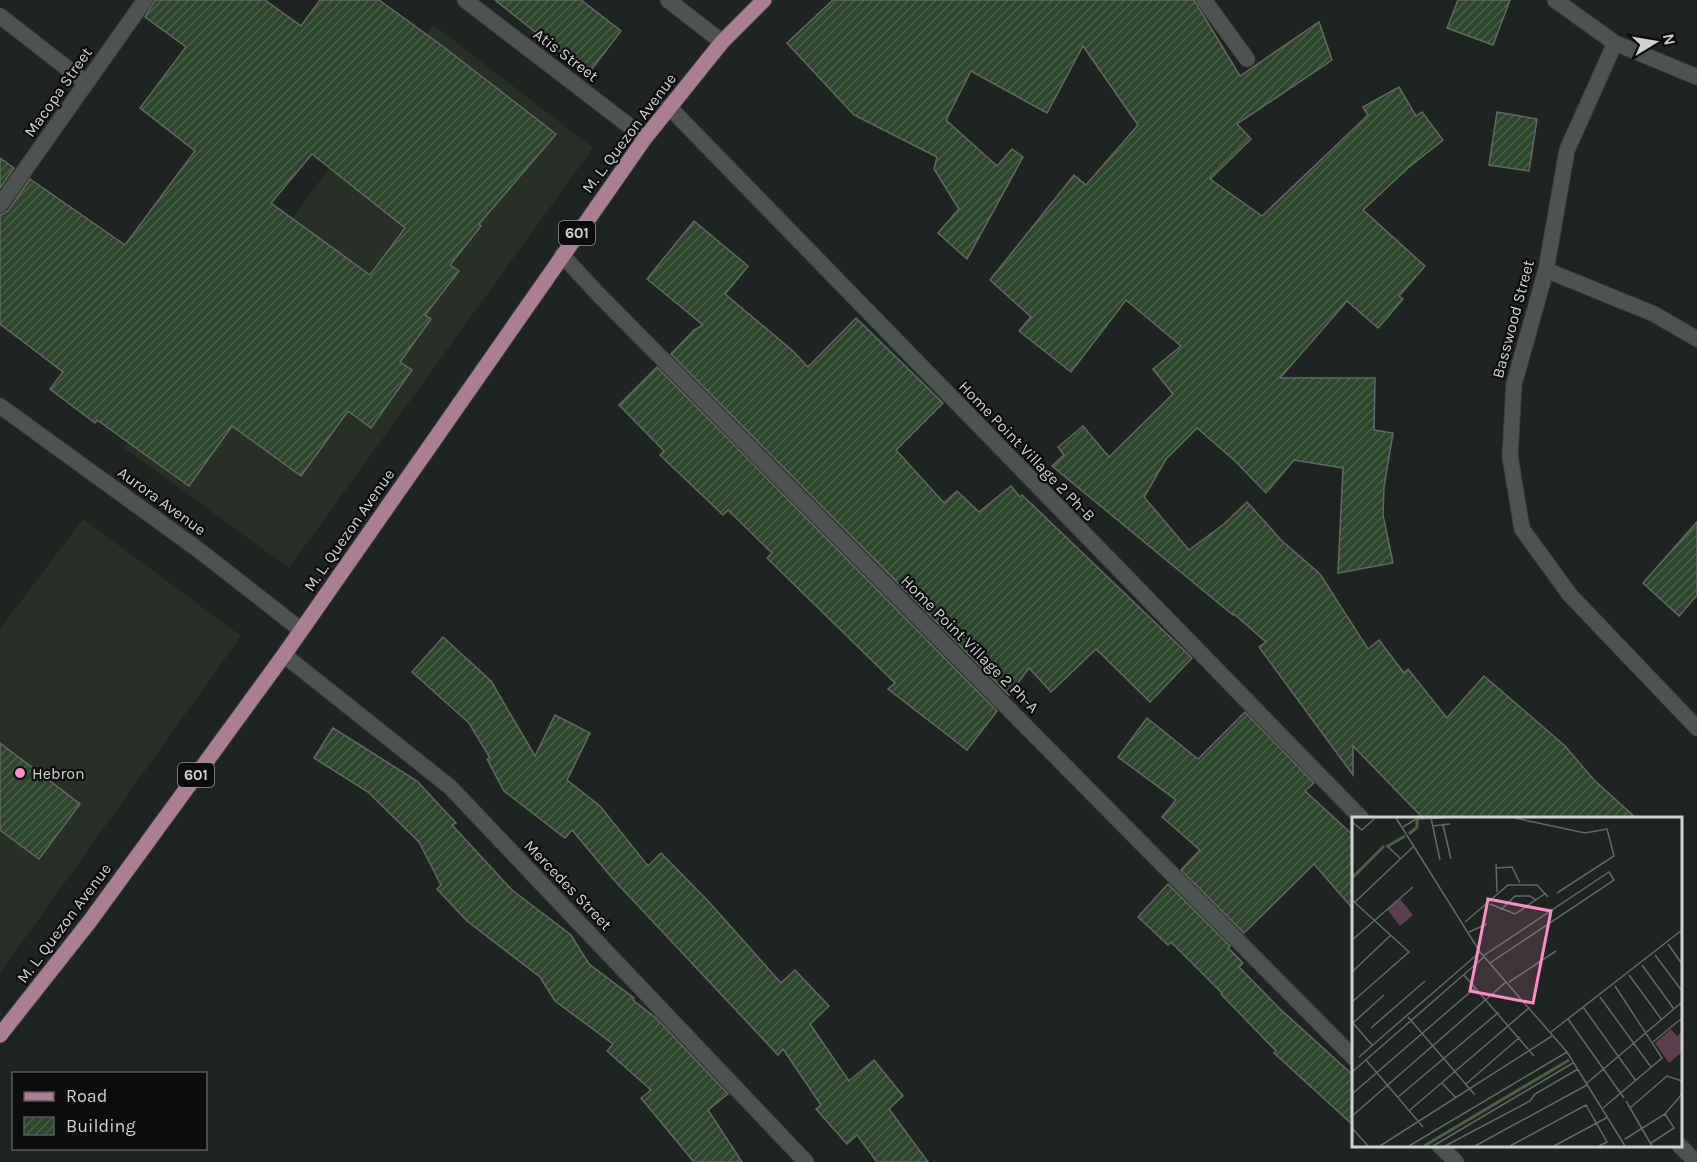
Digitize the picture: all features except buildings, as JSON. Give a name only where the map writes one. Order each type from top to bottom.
[{"type":"main road","name":"601","points":[[722,42],[764,0]]},
{"type":"main road","name":"M. L. Quezon Avenue","points":[[0,1035],[90,921],[284,655],[645,138],[722,42]]},
{"type":"street","name":"Macopa Street","points":[[0,205],[145,0]]},
{"type":"street","name":"Atis Street","points":[[465,0],[645,138]]},
{"type":"street","points":[[668,0],[722,42]]},
{"type":"street","points":[[1204,0],[1247,59]]},
{"type":"street","points":[[1555,0],[1615,43],[1697,77]]},
{"type":"street","points":[[0,16],[86,83]]},
{"type":"street","name":"Basswood Street","points":[[1615,43],[1567,150],[1546,270],[1514,384],[1510,456],[1522,529],[1570,595],[1697,728]]},
{"type":"street","name":"Home Point Village 2 Ph-B","points":[[669,107],[1359,817]]},
{"type":"street","name":"Home Point Village 2 Ph-A","points":[[562,255],[624,321],[1352,1057]]},
{"type":"street","points":[[1546,270],[1654,314],[1697,339]]},
{"type":"street","name":"Aurora Avenue","points":[[0,406],[200,551],[302,630]]},
{"type":"street","name":"Mercedes Street","points":[[284,655],[450,787],[806,1162]]},
{"type":"street","points":[[1441,1147],[1456,1162]]},
{"type":"street","points":[[1681,1147],[1696,1162]]},
{"type":"shaded area","points":[[434,25],[593,148],[289,568],[124,448]]},
{"type":"shaded area","points":[[83,519],[241,636],[0,973],[0,629]]},
{"type":"place","name":"Hebron","points":[[20,773]]}]
